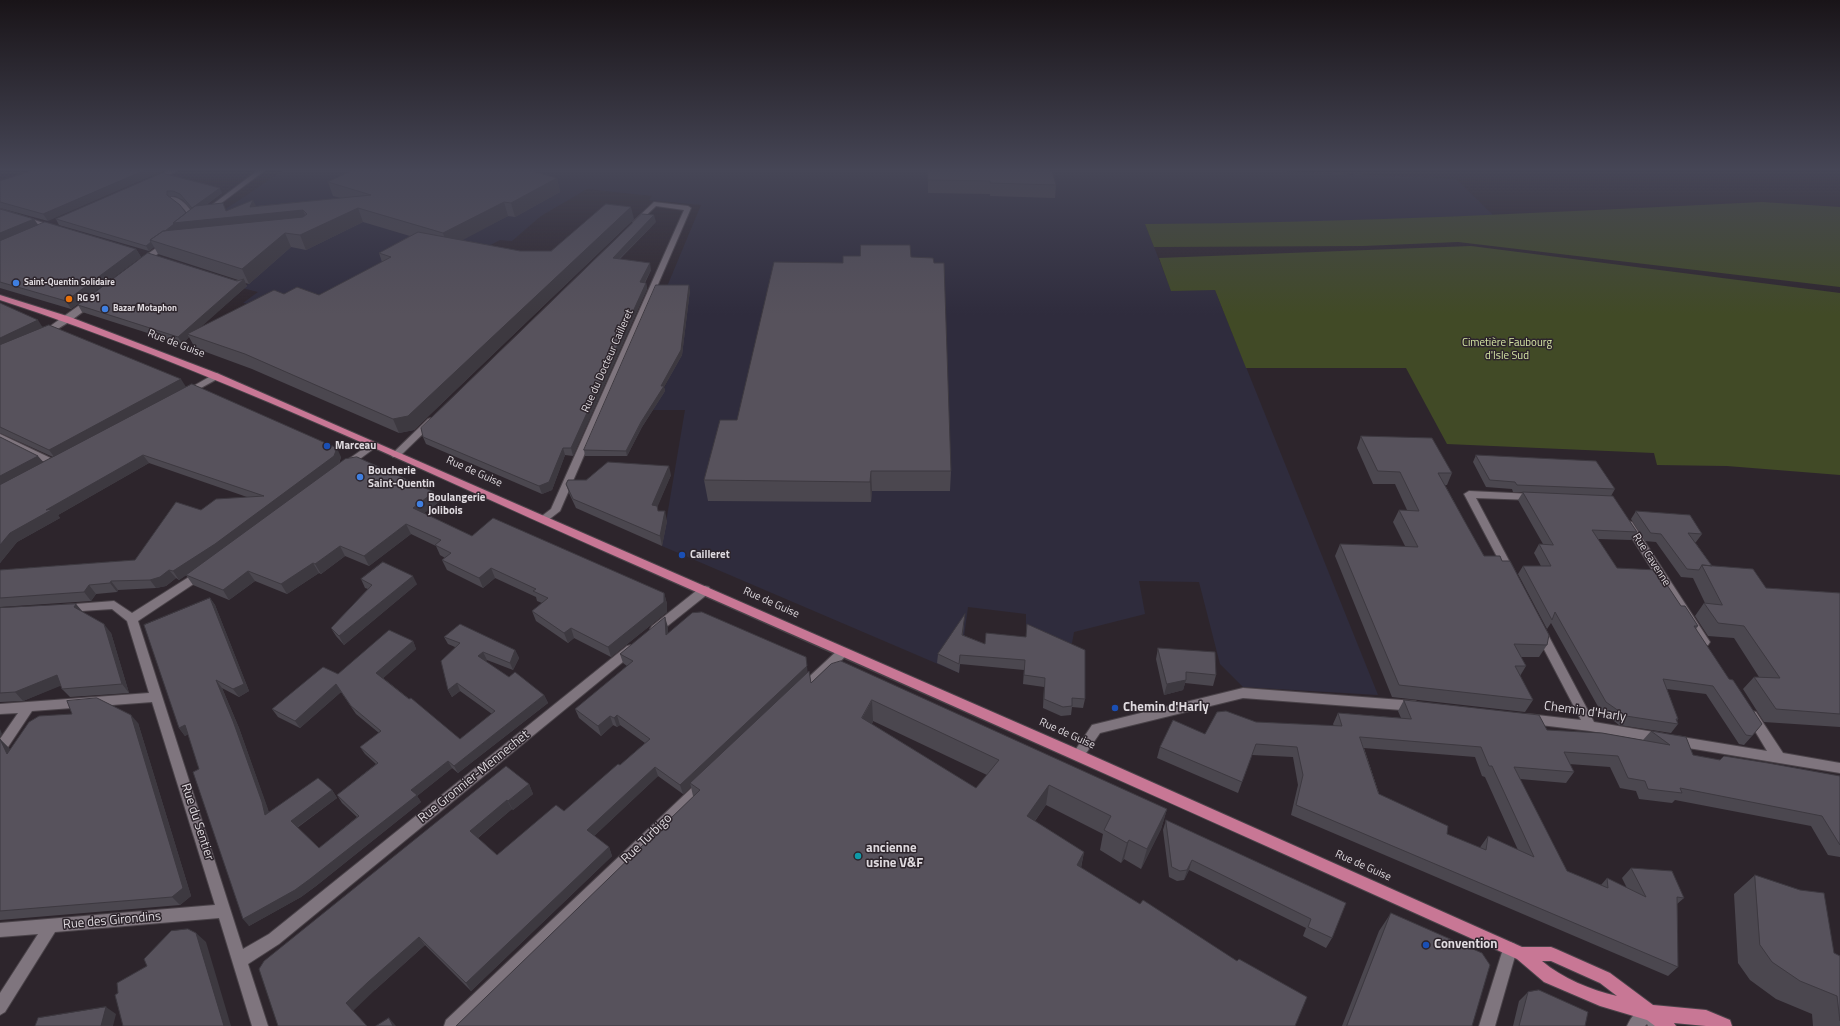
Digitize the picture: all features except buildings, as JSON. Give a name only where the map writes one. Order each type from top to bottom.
[{"type":"main road","name":"Rue de Guise","points":[[0,297],[67,319],[216,376],[396,454],[1078,755],[1516,951],[1549,978],[1605,1001],[1647,1012],[1706,1018],[1724,1026]]},
{"type":"main road","name":"Rue de Guise","points":[[1516,951],[1551,954],[1605,978],[1647,1012],[1668,1026]]},
{"type":"street","points":[[32,219],[52,224],[63,230]]},
{"type":"street","name":"Rue du Docteur Cailleret","points":[[631,226],[638,219]]},
{"type":"street","name":"Rue du Docteur Cailleret","points":[[543,519],[555,511],[683,219]]},
{"type":"street","points":[[35,232],[52,224]]},
{"type":"street","points":[[138,265],[173,240]]},
{"type":"street","points":[[32,338],[52,329],[98,296]]},
{"type":"street","points":[[180,396],[216,376]]},
{"type":"street","points":[[396,454],[436,416]]},
{"type":"street","points":[[0,437],[60,462],[44,471]]},
{"type":"street","points":[[335,474],[373,445]]},
{"type":"street","points":[[1517,585],[1469,494],[1541,497]]},
{"type":"street","name":"Rue Cavenne","points":[[1621,513],[1710,651]]},
{"type":"street","points":[[53,609],[114,604],[132,619],[210,567]]},
{"type":"street","name":"Rue Gronnier-Mennechet","points":[[240,960],[274,939],[705,590]]},
{"type":"street","name":"Rue du Sentier","points":[[132,619],[260,1026]]},
{"type":"street","points":[[1535,620],[1590,726]]},
{"type":"street","points":[[789,703],[843,652]]},
{"type":"street","points":[[1078,755],[1096,730],[1243,693],[1426,708]]},
{"type":"street","points":[[0,709],[157,697]]},
{"type":"street","points":[[1744,704],[1779,758]]},
{"type":"street","points":[[0,748],[28,707]]},
{"type":"street","name":"Chemin d'Harly","points":[[1520,718],[1590,726],[1840,768]]},
{"type":"street","name":"Rue Turbigo","points":[[452,1026],[715,774]]},
{"type":"street","name":"Rue des Girondins","points":[[0,930],[225,911]]},
{"type":"street","points":[[0,1007],[51,926]]},
{"type":"street","points":[[1487,1026],[1516,951]]},
{"type":"street","points":[[1635,1026],[1647,1012],[1658,1026]]},
{"type":"shaded area","points":[[260,219],[538,219],[512,241],[500,240],[481,250],[481,283],[263,306],[243,303],[258,292],[242,288],[254,280]]},
{"type":"shaded area","points":[[695,219],[1413,219],[1270,224],[1145,224],[1171,290],[1215,290],[1378,695],[1243,687],[1220,664],[1199,582],[1139,581],[1145,614],[1074,632],[1072,643],[1046,643],[1026,633],[1026,614],[968,607],[959,673],[662,546],[685,410],[653,410],[680,356],[666,289]]},
{"type":"green space","points":[[1376,219],[1840,219],[1840,287],[1458,242],[1363,246],[1154,247],[1145,224],[1299,222]]},
{"type":"green space","name":"Cimetière Faubourg d'Isle Sud","points":[[1471,246],[1840,293],[1840,475],[1727,466],[1657,465],[1654,453],[1447,444],[1406,368],[1246,368],[1215,290],[1171,291],[1159,258]]},
{"type":"place","name":"Saint-Quentin Solidaire","points":[[16,283]]},
{"type":"place","name":"RG 91","points":[[69,299]]},
{"type":"place","name":"Bazar Motaphon","points":[[105,309]]},
{"type":"place","name":"Marceau","points":[[327,446]]},
{"type":"place","name":"Boucherie Saint-Quentin","points":[[360,477]]},
{"type":"place","name":"Boulangerie Jolibois","points":[[420,504]]},
{"type":"place","name":"Cailleret","points":[[682,555]]},
{"type":"place","name":"Chemin d'Harly","points":[[1115,708]]},
{"type":"place","name":"ancienne usine V&F","points":[[858,856]]},
{"type":"place","name":"Convention","points":[[1426,945]]}]
